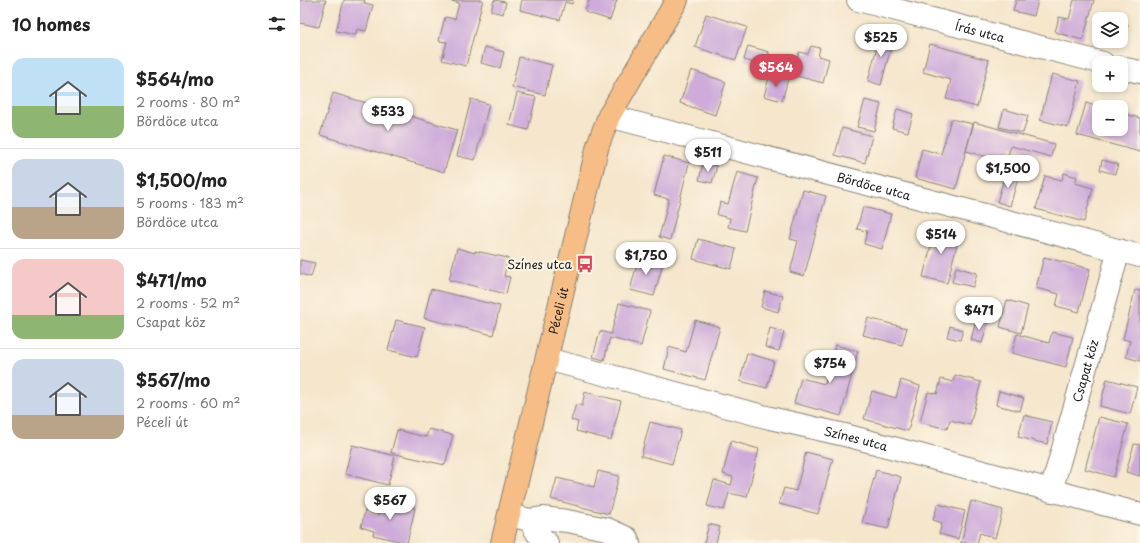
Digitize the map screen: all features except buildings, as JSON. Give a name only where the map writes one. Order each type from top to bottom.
[{"type":"main road","name":"Péceli út","points":[[502,543],[598,145],[609,116],[677,0]]},
{"type":"street","name":"Írás utca","points":[[858,0],[1092,60]]},
{"type":"street","points":[[1128,69],[1140,72]]},
{"type":"street","name":"Bördöce utca","points":[[609,116],[1140,256]]},
{"type":"street","name":"Csapat köz","points":[[1051,491],[1119,250]]},
{"type":"street","name":"Színes utca","points":[[547,359],[762,416],[849,436],[1140,514]]},
{"type":"street","points":[[509,515],[530,520],[542,518],[607,529],[627,538],[629,543]]},
{"type":"street","points":[[530,520],[537,533],[547,543]]},
{"type":"place","name":"Színes utca","points":[[585,264]]}]
